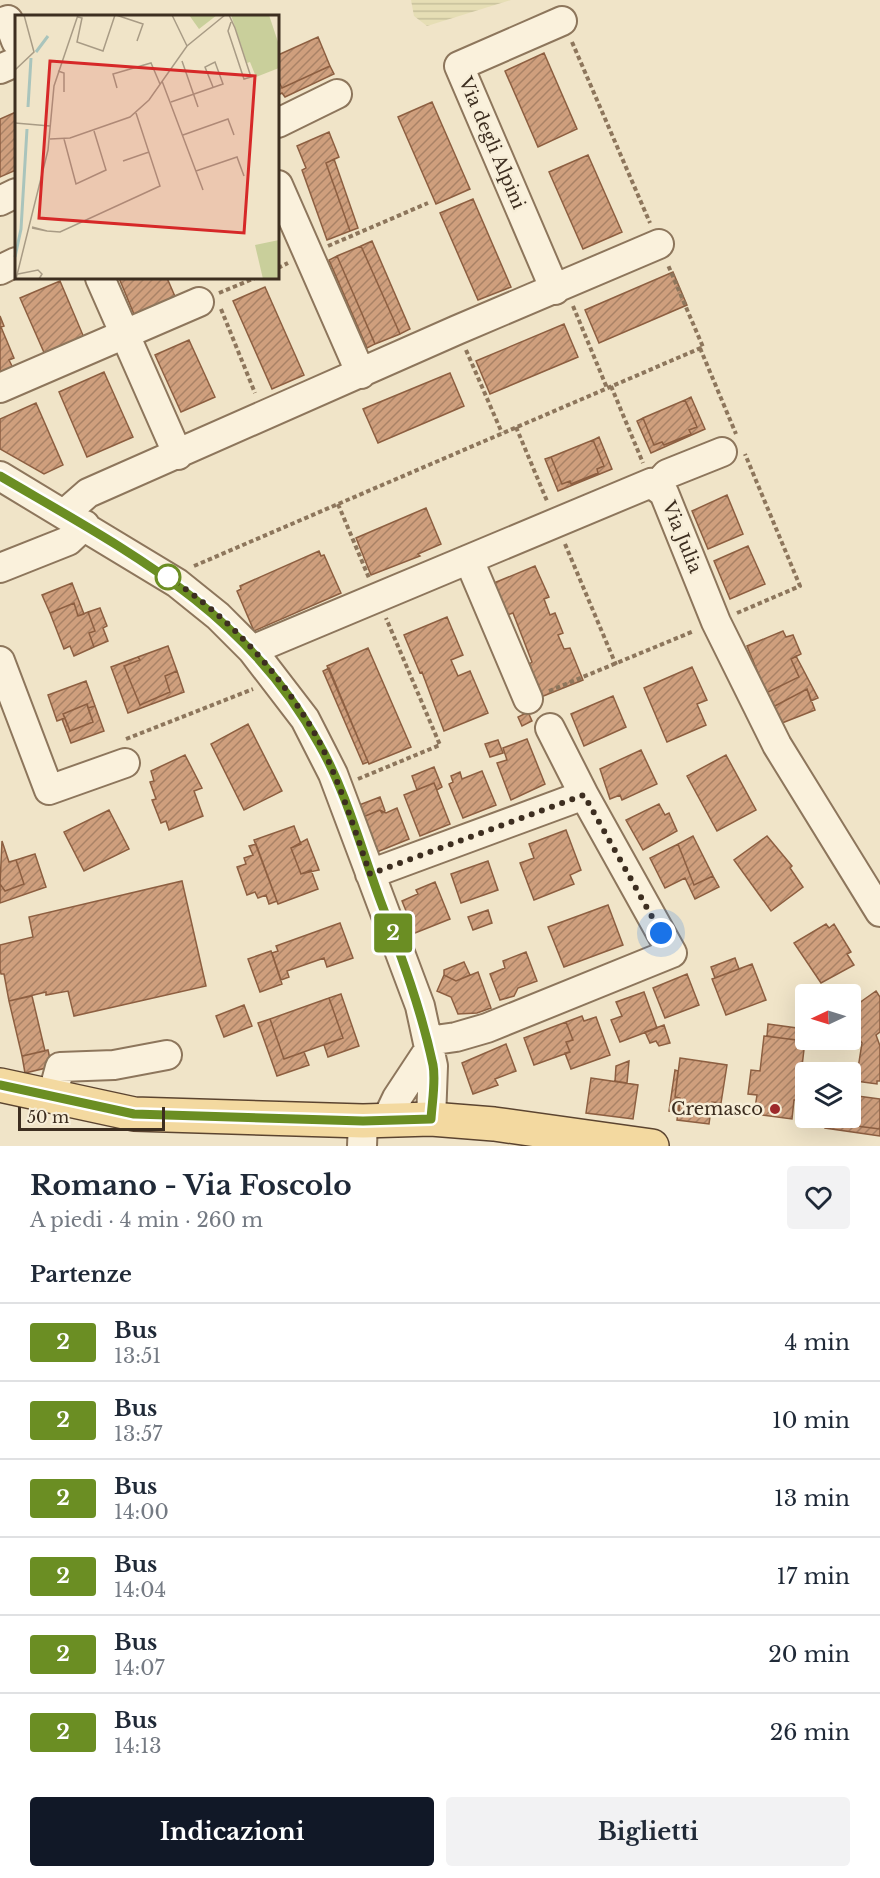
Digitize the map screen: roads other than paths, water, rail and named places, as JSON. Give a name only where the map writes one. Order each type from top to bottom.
[{"type":"main road","points":[[0,1085],[134,1114],[370,1129],[431,1119],[494,1124],[652,1146]]},
{"type":"street","points":[[0,23],[8,20],[15,38]]},
{"type":"street","name":"Via degli Alpini","points":[[560,288],[459,66],[562,21]]},
{"type":"street","points":[[0,69],[15,62]]},
{"type":"street","points":[[279,123],[337,94]]},
{"type":"street","points":[[279,187],[360,374]]},
{"type":"street","points":[[0,201],[15,194]]},
{"type":"street","points":[[0,568],[68,541],[74,519],[88,494],[457,330],[659,244]]},
{"type":"street","points":[[0,270],[15,262]]},
{"type":"street","points":[[100,279],[178,455]]},
{"type":"street","points":[[0,388],[126,334],[209,294]]},
{"type":"street","points":[[654,485],[667,474],[722,452]]},
{"type":"street","points":[[0,476],[177,583],[218,616],[252,650],[277,680],[316,737],[338,787],[420,1006],[433,1066],[431,1119]]},
{"type":"street","name":"Via Julia","points":[[252,650],[654,485],[664,493],[716,622],[777,745],[880,912]]},
{"type":"street","points":[[469,560],[528,699]]},
{"type":"street","points":[[0,661],[49,790],[126,763]]},
{"type":"street","points":[[370,1129],[397,1098],[428,1046],[487,1028],[672,952],[584,795],[550,728]]},
{"type":"street","points":[[370,874],[584,795]]},
{"type":"street","points":[[52,1098],[60,1067],[114,1065],[167,1054]]},
{"type":"place","name":"Cremasco","points":[[775,1109]]}]
